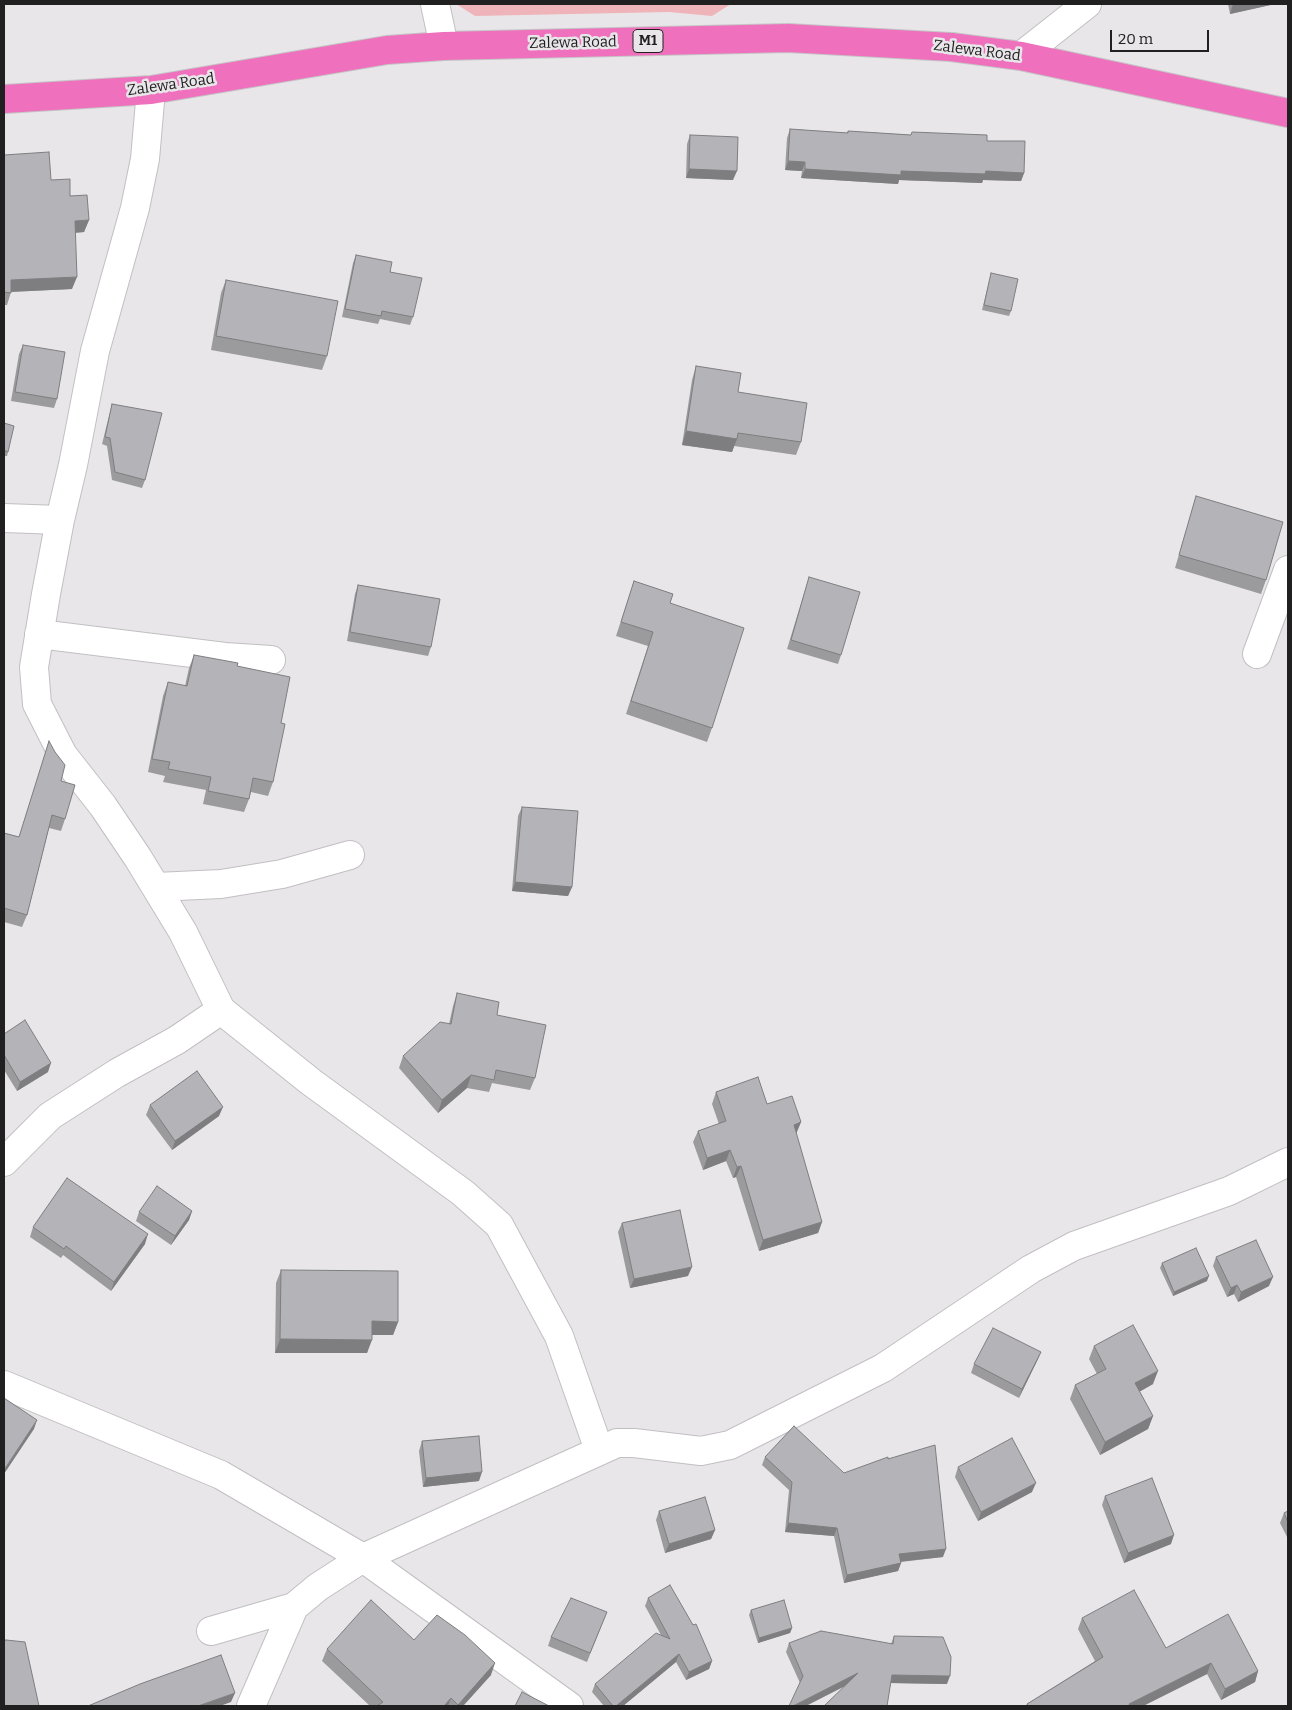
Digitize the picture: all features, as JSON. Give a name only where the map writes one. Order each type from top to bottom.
[{"type":"highway","name":"Zalewa Road","points":[[4,99],[152,90],[387,50],[444,46],[788,38],[951,47],[1021,56],[1288,113]]},
{"type":"street","points":[[436,4],[444,46]]},
{"type":"street","points":[[1021,56],[1088,4]]},
{"type":"street","points":[[152,90],[143,169],[135,208],[95,351],[74,465],[60,520],[34,667],[37,704],[63,755],[103,806],[156,887],[183,932],[221,1010],[311,1082],[463,1193],[499,1225],[559,1336],[599,1450]]},
{"type":"street","points":[[4,518],[60,520]]},
{"type":"street","points":[[1257,654],[1288,570]]},
{"type":"street","points":[[39,634],[225,657],[271,660]]},
{"type":"street","points":[[156,887],[221,884],[282,874],[350,856]]},
{"type":"street","points":[[4,1162],[50,1116],[117,1073],[177,1040],[221,1010]]},
{"type":"street","points":[[211,1631],[294,1607],[318,1587],[363,1558],[617,1443],[634,1443],[701,1451],[730,1445],[883,1368],[1031,1268],[1074,1246],[1228,1191],[1288,1162]]},
{"type":"street","points":[[4,1385],[221,1474],[363,1558],[569,1706]]},
{"type":"street","points":[[251,1706],[294,1607]]},
{"type":"shaded area","points":[[456,4],[731,4],[712,16],[669,12],[475,16]]},
{"type":"building","points":[[790,129],[911,135],[912,132],[987,135],[987,141],[1025,141],[1024,173],[986,171],[985,174],[901,171],[901,175],[805,169],[805,162],[788,161]]},
{"type":"building","points":[[690,135],[738,137],[737,171],[689,169]]},
{"type":"building","points":[[49,152],[51,180],[70,179],[70,196],[87,195],[89,220],[75,221],[77,277],[11,280],[11,293],[4,292],[4,155]]},
{"type":"building","points":[[356,255],[392,262],[390,272],[422,278],[413,317],[382,311],[381,316],[345,309]]},
{"type":"building","points":[[991,273],[1018,279],[1011,311],[984,305]]},
{"type":"building","points":[[226,280],[338,301],[327,356],[216,336]]},
{"type":"building","points":[[23,345],[65,352],[57,399],[15,392]]},
{"type":"building","points":[[696,366],[741,373],[738,392],[807,403],[801,442],[738,433],[737,439],[686,431]]},
{"type":"building","points":[[112,404],[162,413],[145,480],[115,472],[110,438],[105,437]]},
{"type":"building","points":[[4,423],[14,426],[8,452],[4,450]]},
{"type":"building","points":[[1196,496],[1283,522],[1266,580],[1179,555]]},
{"type":"building","points":[[809,577],[860,592],[841,655],[791,640]]},
{"type":"building","points":[[634,581],[673,594],[670,603],[744,628],[712,728],[631,701],[653,632],[621,622]]},
{"type":"building","points":[[358,585],[440,599],[431,647],[350,632]]},
{"type":"building","points":[[194,655],[238,663],[237,666],[290,677],[281,723],[285,724],[273,782],[253,778],[249,799],[208,791],[211,777],[168,769],[170,762],[152,759],[168,682],[187,686]]},
{"type":"building","points":[[49,741],[65,765],[61,781],[75,785],[65,819],[52,815],[27,915],[4,908],[4,833],[19,837]]},
{"type":"building","points":[[522,807],[578,811],[572,887],[515,882]]},
{"type":"building","points":[[457,993],[499,1002],[497,1015],[546,1025],[535,1078],[496,1070],[494,1080],[471,1075],[442,1100],[403,1056],[440,1022],[451,1024]]},
{"type":"building","points":[[25,1020],[51,1063],[20,1082],[4,1055],[4,1034]]},
{"type":"building","points":[[197,1071],[223,1107],[175,1141],[150,1105]]},
{"type":"building","points":[[758,1077],[767,1104],[792,1096],[801,1122],[794,1125],[822,1222],[763,1240],[741,1166],[737,1167],[730,1150],[707,1158],[698,1131],[726,1121],[716,1092]]},
{"type":"building","points":[[67,1178],[148,1234],[114,1282],[66,1246],[64,1249],[33,1227]]},
{"type":"building","points":[[157,1186],[192,1211],[175,1236],[139,1212]]},
{"type":"building","points":[[680,1210],[692,1267],[634,1279],[622,1223]]},
{"type":"building","points":[[1256,1240],[1273,1277],[1241,1292],[1237,1285],[1231,1288],[1216,1257]]},
{"type":"building","points":[[1196,1248],[1209,1276],[1174,1292],[1162,1263]]},
{"type":"building","points":[[281,1270],[398,1271],[398,1322],[372,1321],[372,1340],[280,1339]]},
{"type":"building","points":[[1133,1325],[1158,1371],[1135,1383],[1153,1416],[1105,1442],[1075,1385],[1106,1369],[1094,1346]]},
{"type":"building","points":[[993,1328],[1041,1352],[1022,1389],[974,1364]]},
{"type":"building","points":[[4,1398],[37,1420],[4,1470]]},
{"type":"building","points":[[794,1426],[844,1473],[888,1457],[888,1459],[935,1445],[946,1549],[899,1554],[901,1563],[847,1575],[837,1528],[788,1523],[792,1482],[765,1457]]},
{"type":"building","points":[[479,1436],[482,1472],[426,1478],[422,1441]]},
{"type":"building","points":[[1012,1438],[1036,1483],[981,1512],[958,1467]]},
{"type":"building","points":[[1152,1478],[1174,1535],[1128,1553],[1105,1496]]},
{"type":"building","points":[[705,1497],[715,1530],[669,1544],[659,1511]]},
{"type":"building","points":[[1288,1511],[1288,1522],[1284,1513]]},
{"type":"building","points":[[670,1585],[693,1625],[696,1624],[712,1661],[689,1672],[679,1654],[616,1706],[613,1706],[595,1684],[656,1633],[670,1639],[648,1598]]},
{"type":"building","points":[[1134,1590],[1166,1648],[1228,1614],[1258,1671],[1225,1689],[1211,1663],[1129,1704],[1130,1706],[1028,1706],[1027,1704],[1103,1657],[1082,1618]]},
{"type":"building","points":[[571,1598],[607,1612],[590,1653],[551,1637]]},
{"type":"building","points":[[371,1600],[414,1640],[437,1615],[465,1635],[495,1663],[458,1705],[451,1698],[444,1706],[377,1706],[383,1702],[327,1649]]},
{"type":"building","points":[[784,1600],[792,1628],[759,1638],[751,1610]]},
{"type":"building","points":[[821,1631],[893,1644],[894,1636],[943,1637],[951,1657],[950,1676],[892,1675],[887,1706],[824,1706],[858,1673],[793,1706],[789,1706],[803,1676],[789,1643]]},
{"type":"building","points":[[4,1641],[25,1642],[39,1706],[5,1706]]},
{"type":"building","points":[[221,1655],[235,1693],[198,1706],[88,1706],[140,1684]]},
{"type":"building","points":[[522,1692],[549,1706],[515,1706]]}]
